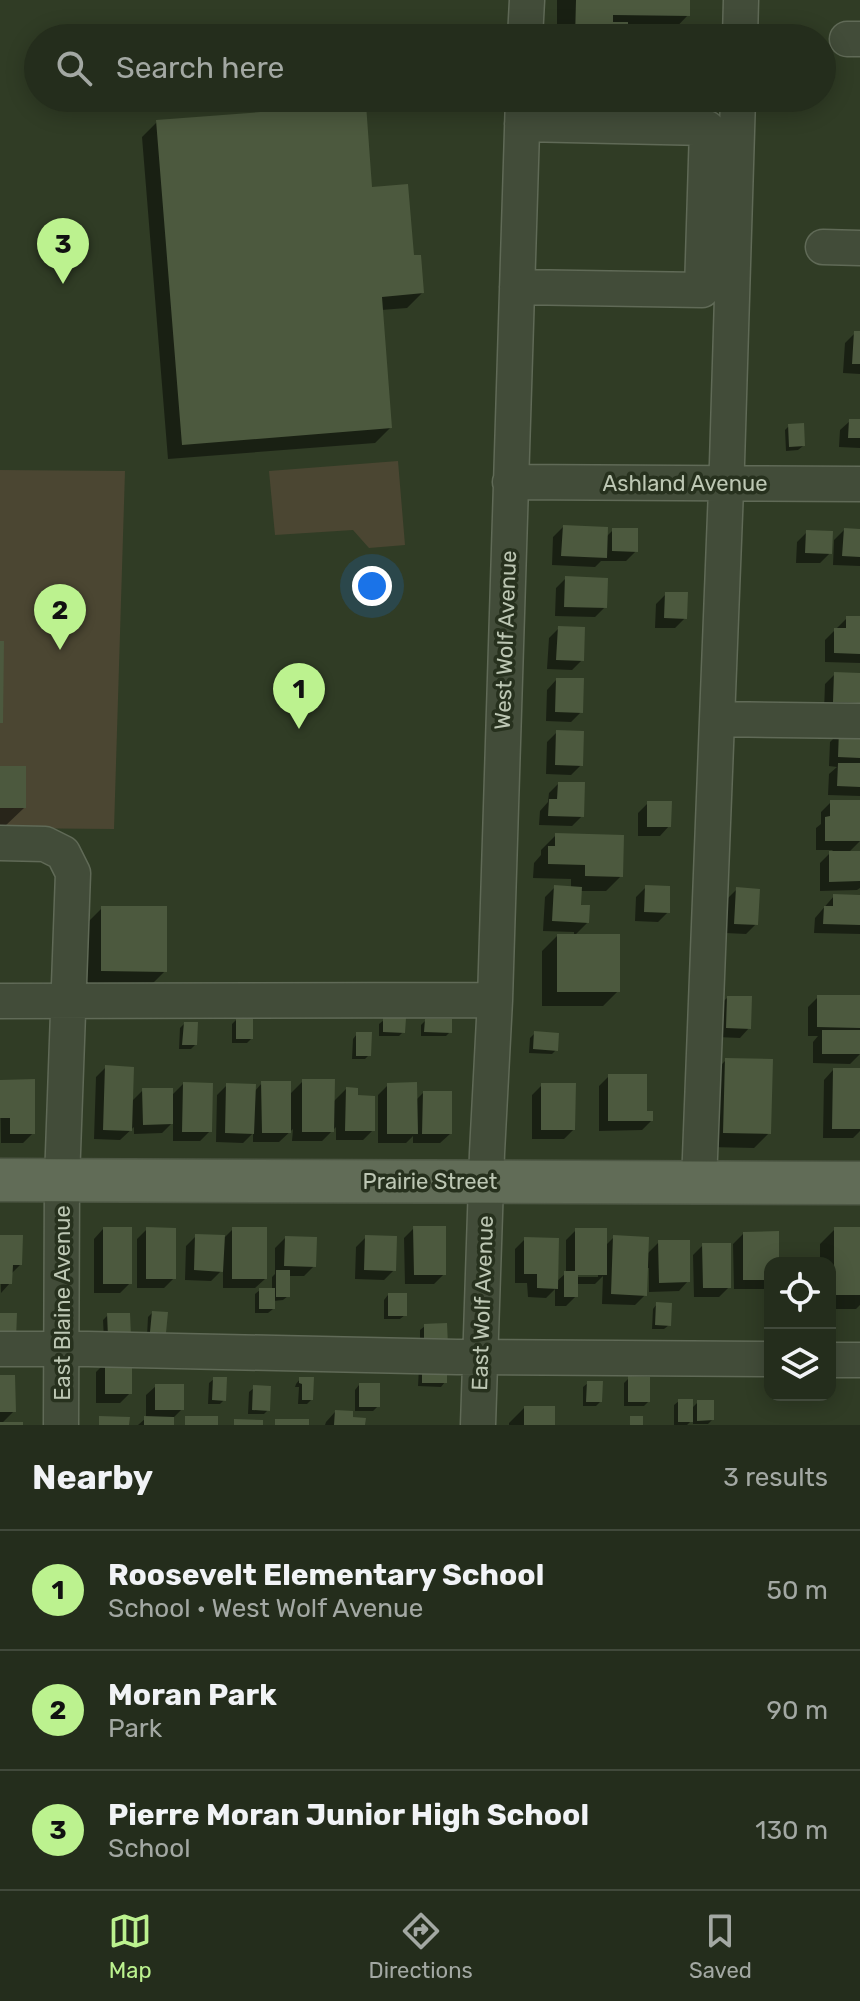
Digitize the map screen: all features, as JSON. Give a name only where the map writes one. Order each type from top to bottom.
[{"type":"main road","name":"Prairie Street","points":[[0,1180],[860,1183]]},
{"type":"street","points":[[526,24],[527,0]]},
{"type":"street","points":[[740,24],[741,0]]},
{"type":"street","name":"West Wolf Avenue","points":[[487,1181],[523,112]]},
{"type":"street","points":[[517,287],[702,290],[707,128],[534,112]]},
{"type":"street","points":[[699,1182],[738,112]]},
{"type":"street","points":[[823,247],[860,248]]},
{"type":"street","name":"Ashland Avenue","points":[[510,482],[860,484]]},
{"type":"street","points":[[717,719],[860,721]]},
{"type":"street","name":"East Blaine Avenue","points":[[0,843],[45,844],[63,853],[73,873],[62,1180],[61,1425]]},
{"type":"street","points":[[0,1001],[495,1000]]},
{"type":"street","name":"East Wolf Avenue","points":[[478,1425],[487,1181]]},
{"type":"street","points":[[0,1349],[480,1358],[764,1359]]},
{"type":"street","points":[[836,1360],[860,1360]]},
{"type":"shaded area","points":[[398,461],[405,545],[369,548],[353,530],[275,535],[269,471]]},
{"type":"shaded area","points":[[0,470],[125,471],[114,829],[0,828]]},
{"type":"building","points":[[576,0],[690,0],[690,16],[613,15],[613,22],[628,24],[575,24]]},
{"type":"building","points":[[261,112],[367,112],[372,187],[408,184],[414,255],[421,255],[424,293],[382,297],[392,428],[182,445],[156,120]]},
{"type":"building","points":[[854,331],[860,331],[860,364],[852,364]]},
{"type":"building","points":[[849,419],[860,419],[860,438],[848,438]]},
{"type":"building","points":[[804,423],[805,446],[789,447],[788,424]]},
{"type":"building","points":[[563,525],[608,527],[607,558],[561,556]]},
{"type":"building","points":[[612,528],[638,528],[638,552],[612,551]]},
{"type":"building","points":[[844,528],[860,529],[860,557],[842,556]]},
{"type":"building","points":[[806,530],[833,531],[832,554],[805,553]]},
{"type":"building","points":[[565,576],[608,578],[607,608],[564,607]]},
{"type":"building","points":[[665,592],[688,592],[687,619],[664,618]]},
{"type":"building","points":[[846,616],[860,616],[860,654],[834,653],[834,628],[846,628]]},
{"type":"building","points":[[558,626],[585,627],[584,661],[556,660]]},
{"type":"building","points":[[0,641],[4,641],[3,723],[0,723]]},
{"type":"building","points":[[834,672],[860,673],[860,703],[833,702]]},
{"type":"building","points":[[556,678],[584,678],[583,713],[555,712]]},
{"type":"building","points":[[556,730],[584,731],[583,766],[555,765]]},
{"type":"building","points":[[839,730],[860,731],[860,758],[838,757]]},
{"type":"building","points":[[838,763],[860,763],[860,787],[837,786]]},
{"type":"building","points":[[0,766],[26,766],[26,808],[0,808]]},
{"type":"building","points":[[558,782],[585,782],[584,817],[548,816],[549,799],[557,799]]},
{"type":"building","points":[[830,800],[860,800],[860,841],[825,841],[825,817],[830,816]]},
{"type":"building","points":[[647,801],[672,801],[671,827],[647,827]]},
{"type":"building","points":[[555,833],[624,835],[623,877],[585,876],[585,865],[548,864],[548,846],[555,846]]},
{"type":"building","points":[[829,851],[860,851],[860,881],[829,882]]},
{"type":"building","points":[[554,885],[582,887],[581,905],[590,905],[589,923],[552,921]]},
{"type":"building","points":[[645,885],[670,886],[670,913],[644,912]]},
{"type":"building","points":[[736,887],[760,889],[758,925],[734,924]]},
{"type":"building","points":[[833,894],[860,895],[860,925],[823,924],[824,906],[833,906]]},
{"type":"building","points":[[101,906],[167,906],[167,972],[101,971]]},
{"type":"building","points":[[557,934],[620,934],[620,992],[557,992]]},
{"type":"building","points":[[817,995],[860,995],[860,1028],[817,1027]]},
{"type":"building","points":[[727,996],[752,996],[751,1029],[726,1028]]},
{"type":"building","points":[[236,1017],[253,1017],[253,1039],[236,1039]]},
{"type":"building","points":[[383,1018],[406,1018],[405,1033],[383,1032]]},
{"type":"building","points":[[425,1019],[452,1019],[452,1033],[424,1032]]},
{"type":"building","points":[[184,1022],[198,1022],[197,1045],[182,1045]]},
{"type":"building","points":[[822,1030],[860,1030],[860,1054],[822,1054]]},
{"type":"building","points":[[534,1031],[559,1033],[558,1051],[533,1049]]},
{"type":"building","points":[[356,1032],[372,1032],[371,1056],[356,1056]]},
{"type":"building","points":[[725,1058],[773,1059],[771,1134],[723,1133]]},
{"type":"building","points":[[105,1065],[134,1067],[132,1131],[103,1130]]},
{"type":"building","points":[[833,1068],[860,1068],[860,1129],[832,1129]]},
{"type":"building","points":[[608,1074],[647,1074],[647,1111],[653,1111],[653,1121],[608,1121]]},
{"type":"building","points":[[35,1079],[35,1134],[10,1134],[10,1118],[0,1118],[0,1080]]},
{"type":"building","points":[[302,1079],[335,1079],[334,1132],[302,1132]]},
{"type":"building","points":[[261,1081],[291,1081],[291,1133],[262,1133]]},
{"type":"building","points":[[183,1082],[213,1083],[212,1132],[182,1132]]},
{"type":"building","points":[[417,1082],[418,1134],[387,1134],[387,1083]]},
{"type":"building","points":[[226,1083],[256,1084],[254,1134],[225,1133]]},
{"type":"building","points":[[541,1083],[576,1083],[575,1130],[541,1130]]},
{"type":"building","points":[[346,1087],[358,1088],[358,1095],[375,1096],[375,1131],[345,1131]]},
{"type":"building","points":[[142,1088],[173,1088],[173,1124],[143,1125]]},
{"type":"building","points":[[423,1091],[452,1091],[452,1134],[422,1134]]},
{"type":"building","points":[[413,1226],[446,1226],[446,1275],[414,1275]]},
{"type":"building","points":[[103,1227],[132,1227],[132,1284],[103,1284]]},
{"type":"building","points":[[146,1227],[176,1228],[176,1279],[146,1279]]},
{"type":"building","points":[[232,1227],[267,1227],[267,1279],[232,1279]]},
{"type":"building","points":[[834,1227],[860,1227],[860,1295],[836,1295]]},
{"type":"building","points":[[575,1228],[607,1228],[607,1275],[578,1275],[578,1297],[564,1297],[564,1271],[575,1271]]},
{"type":"building","points":[[779,1231],[779,1257],[764,1257],[764,1280],[743,1280],[743,1232]]},
{"type":"building","points":[[195,1234],[225,1235],[223,1272],[194,1270]]},
{"type":"building","points":[[0,1235],[23,1235],[22,1265],[13,1265],[12,1284],[0,1284]]},
{"type":"building","points":[[365,1235],[397,1236],[396,1271],[364,1270]]},
{"type":"building","points":[[613,1235],[649,1237],[647,1296],[611,1294]]},
{"type":"building","points":[[285,1236],[317,1237],[316,1267],[284,1266]]},
{"type":"building","points":[[524,1237],[559,1238],[558,1289],[537,1288],[537,1274],[524,1274]]},
{"type":"building","points":[[658,1240],[690,1240],[690,1282],[659,1283]]},
{"type":"building","points":[[702,1243],[731,1243],[731,1288],[703,1288]]},
{"type":"building","points":[[276,1270],[290,1270],[290,1297],[276,1297]]},
{"type":"building","points":[[259,1288],[275,1288],[275,1309],[259,1309]]},
{"type":"building","points":[[388,1293],[407,1293],[407,1316],[388,1316]]},
{"type":"building","points":[[656,1302],[672,1303],[671,1326],[655,1325]]},
{"type":"building","points":[[152,1311],[168,1312],[166,1333],[150,1332]]},
{"type":"building","points":[[0,1313],[17,1313],[16,1340],[0,1339]]},
{"type":"building","points":[[107,1313],[130,1313],[131,1336],[108,1337]]},
{"type":"building","points":[[447,1323],[448,1345],[424,1346],[424,1324]]},
{"type":"building","points":[[105,1360],[132,1360],[132,1394],[105,1394]]},
{"type":"building","points":[[422,1361],[447,1362],[447,1383],[422,1383]]},
{"type":"building","points":[[0,1375],[15,1375],[16,1412],[0,1412]]},
{"type":"building","points":[[628,1376],[650,1377],[650,1402],[628,1402]]},
{"type":"building","points":[[213,1377],[227,1377],[226,1401],[212,1400]]},
{"type":"building","points":[[299,1377],[314,1377],[313,1400],[302,1400]]},
{"type":"building","points":[[587,1381],[603,1381],[602,1402],[586,1402]]},
{"type":"building","points":[[359,1383],[380,1383],[380,1407],[359,1407]]},
{"type":"building","points":[[155,1384],[184,1384],[184,1410],[155,1410]]},
{"type":"building","points":[[253,1385],[271,1386],[270,1411],[252,1410]]},
{"type":"building","points":[[678,1399],[693,1399],[693,1422],[678,1422]]},
{"type":"building","points":[[697,1400],[714,1400],[714,1420],[697,1421]]},
{"type":"building","points":[[524,1406],[555,1406],[555,1425],[524,1425]]},
{"type":"building","points":[[335,1410],[353,1411],[353,1417],[366,1418],[365,1425],[334,1425]]},
{"type":"building","points":[[99,1416],[130,1417],[129,1425],[99,1425]]},
{"type":"building","points":[[144,1416],[174,1417],[174,1425],[144,1425]]},
{"type":"building","points":[[185,1416],[218,1416],[218,1425],[185,1425]]},
{"type":"building","points":[[630,1416],[643,1416],[643,1425],[630,1425]]},
{"type":"building","points":[[234,1419],[263,1420],[263,1425],[234,1425]]},
{"type":"building","points":[[275,1419],[309,1419],[309,1425],[275,1425]]},
{"type":"building","points":[[0,1422],[23,1422],[23,1425],[0,1425]]},
{"type":"place","name":"Pierre Moran Junior High School","points":[[63,284]]},
{"type":"place","name":"Moran Park","points":[[60,650]]},
{"type":"place","name":"Roosevelt Elementary School","points":[[299,729]]}]
